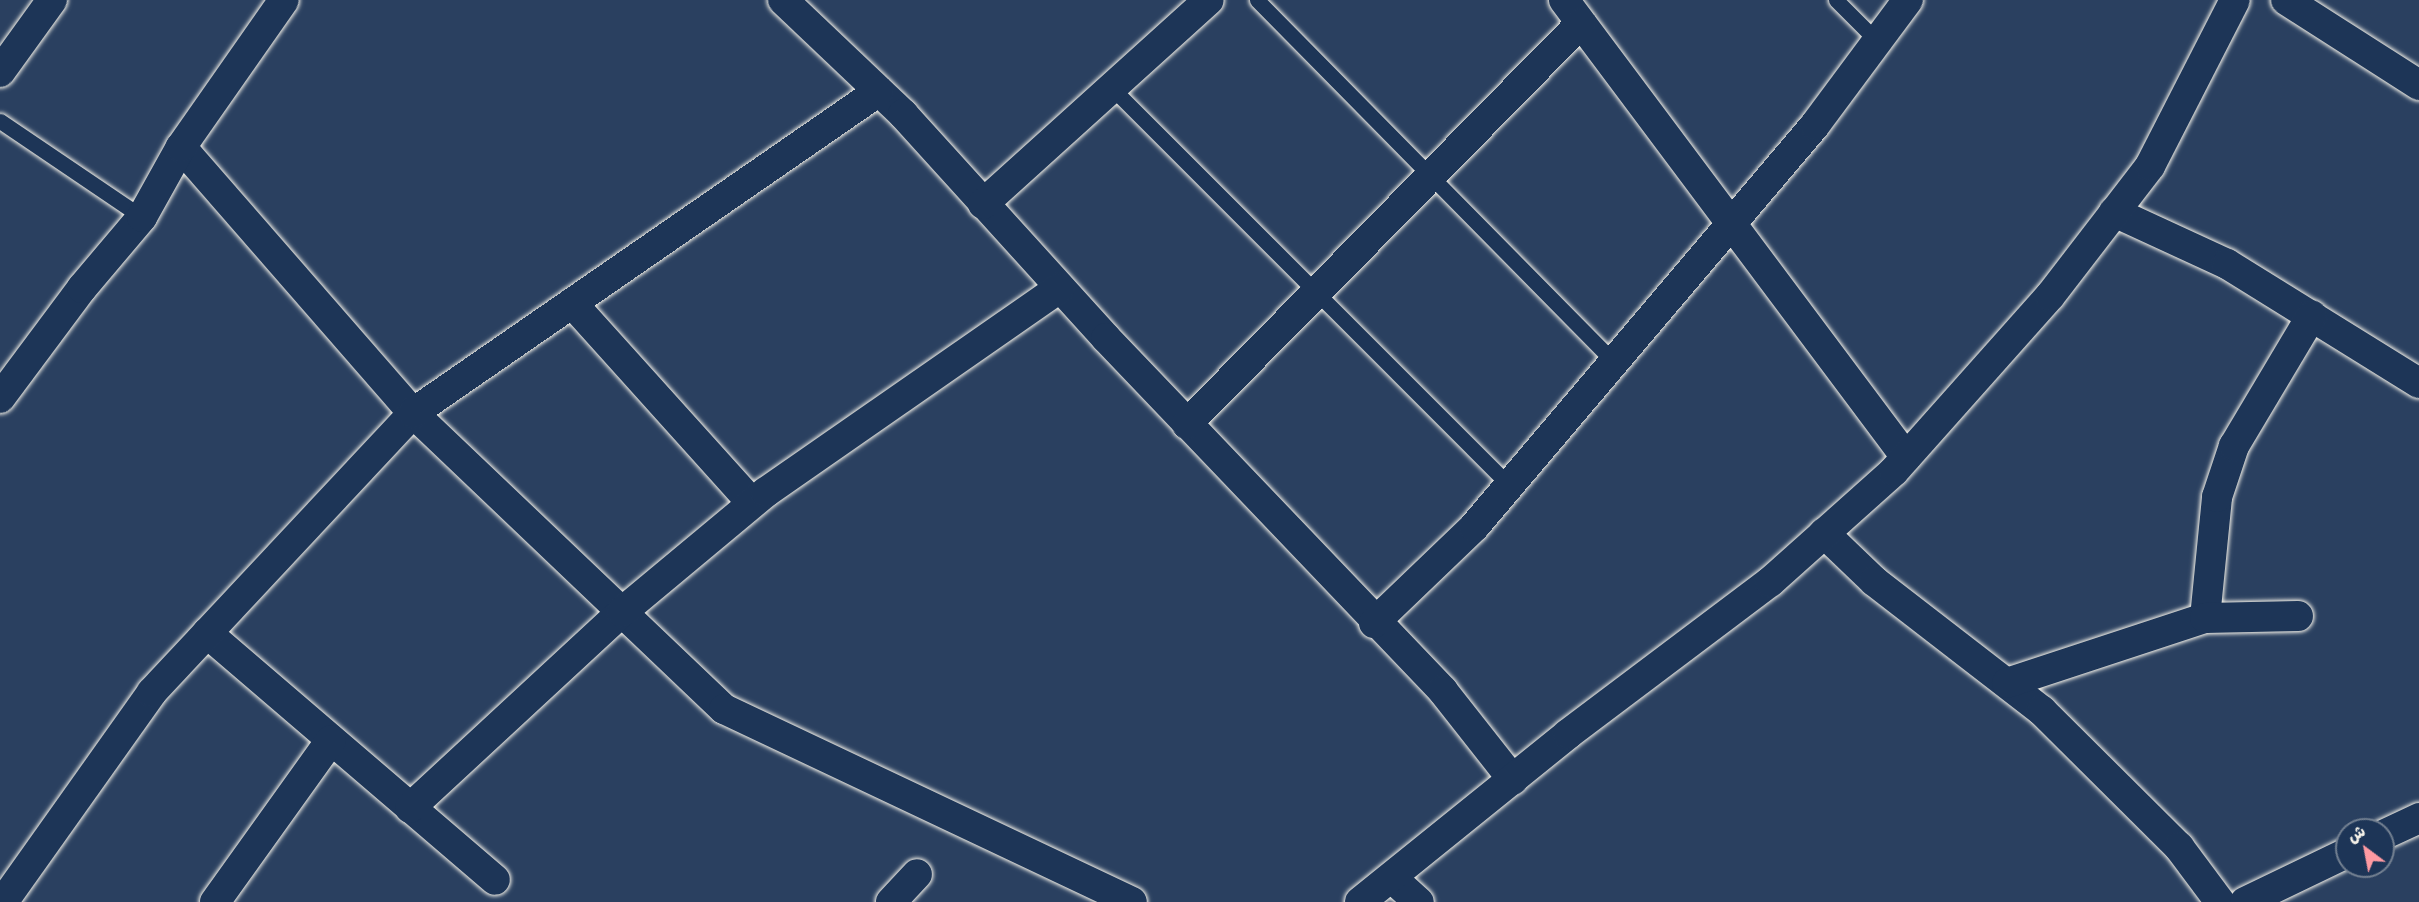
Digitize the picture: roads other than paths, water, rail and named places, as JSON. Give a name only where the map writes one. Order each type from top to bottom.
[{"type":"street","points":[[0,72],[52,0]]},
{"type":"street","points":[[0,398],[82,288],[142,217],[181,147],[284,0]]},
{"type":"street","points":[[783,0],[879,91],[1059,288],[1374,623],[1443,691],[1513,780]]},
{"type":"street","points":[[983,204],[1209,0]]},
{"type":"street","points":[[1374,623],[1474,527],[1815,125],[1908,0]]},
{"type":"street","points":[[2286,0],[2419,85]]},
{"type":"street","points":[[1360,902],[1513,780],[1718,623],[1824,533],[1906,458],[2050,296],[2150,166],[2224,4]]},
{"type":"street","points":[[1187,424],[1431,176],[1573,12],[1906,458]]},
{"type":"street","points":[[3,902],[152,692],[413,413],[879,91]]},
{"type":"street","points":[[181,147],[413,413],[724,709],[1132,902]]},
{"type":"street","points":[[2115,212],[2227,264],[2313,315],[2419,383]]},
{"type":"street","points":[[410,808],[622,612],[752,503],[1059,288]]},
{"type":"street","points":[[572,303],[752,503]]},
{"type":"street","points":[[2205,618],[2217,497],[2235,446],[2313,315]]},
{"type":"street","points":[[1824,533],[1874,581],[2042,711],[2179,847],[2220,902]]},
{"type":"street","points":[[2007,683],[2205,618],[2298,616]]},
{"type":"street","points":[[207,633],[495,880]]},
{"type":"street","points":[[215,902],[331,740]]},
{"type":"street","points":[[2395,829],[2419,818]]},
{"type":"street","points":[[2245,902],[2335,859]]},
{"type":"street","points":[[891,902],[917,874]]},
{"type":"street","points":[[1392,878],[1419,902]]},
{"type":"lane","points":[[1257,0],[1614,362]]},
{"type":"lane","points":[[1836,0],[1877,41]]},
{"type":"lane","points":[[1112,88],[1509,485]]},
{"type":"lane","points":[[0,121],[142,217]]}]
